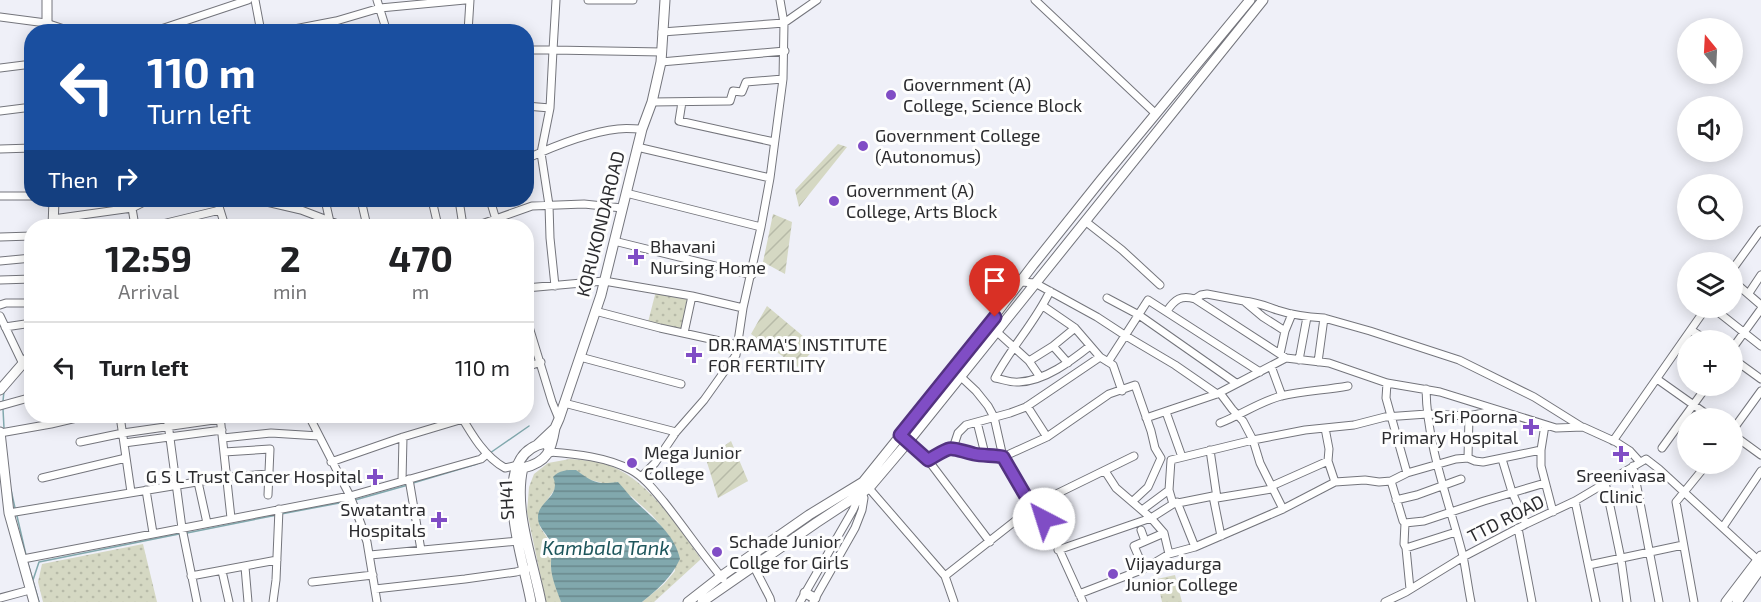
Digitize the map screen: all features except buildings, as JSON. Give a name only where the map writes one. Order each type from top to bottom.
[{"type":"main road","points":[[47,0],[47,24]]},
{"type":"main road","name":"KORUKONDAROAD","points":[[521,466],[523,454],[529,448],[537,445],[557,423],[604,281],[637,147],[661,62],[665,0]]},
{"type":"main road","points":[[860,489],[1087,197],[1250,0]]},
{"type":"main road","points":[[702,602],[723,580],[775,538],[812,519],[860,489],[908,442],[1263,0]]},
{"type":"main road","points":[[0,389],[23,364]]},
{"type":"main road","points":[[529,568],[518,541],[512,507],[513,480],[521,466],[541,462],[550,452],[557,423]]},
{"type":"main road","points":[[0,433],[9,513],[34,602]]},
{"type":"main road","points":[[537,445],[545,443],[550,452]]},
{"type":"main road","name":"SH41","points":[[521,466],[521,508],[536,601]]},
{"type":"main road","points":[[0,485],[28,602]]},
{"type":"main road","points":[[688,602],[782,547],[812,519]]},
{"type":"main road","points":[[775,538],[782,547]]},
{"type":"main road","points":[[1726,602],[1760,562]]},
{"type":"main road","points":[[1737,602],[1760,562]]},
{"type":"main road","points":[[802,598],[814,600]]},
{"type":"street","points":[[176,24],[248,0]]},
{"type":"street","points":[[255,0],[260,24]]},
{"type":"street","points":[[377,0],[385,24]]},
{"type":"street","points":[[320,24],[380,8],[465,0]]},
{"type":"street","points":[[468,24],[470,0]]},
{"type":"street","points":[[555,286],[549,205],[541,153],[550,108],[556,0]]},
{"type":"street","points":[[588,0],[633,0]]},
{"type":"street","points":[[641,477],[655,463],[676,432],[704,400],[736,355],[743,308],[752,274],[770,178],[783,80],[784,23],[780,0]]},
{"type":"street","points":[[662,32],[784,23],[817,0]]},
{"type":"street","points":[[1035,0],[1156,114]]},
{"type":"street","points":[[0,17],[33,24]]},
{"type":"street","points":[[534,50],[662,52]]},
{"type":"street","points":[[661,62],[784,51]]},
{"type":"street","points":[[0,68],[24,65]]},
{"type":"street","points":[[651,102],[730,101],[733,91],[742,92],[746,82],[783,80]]},
{"type":"street","points":[[682,102],[679,121],[774,142]]},
{"type":"street","points":[[534,107],[550,108]]},
{"type":"street","points":[[0,111],[24,108]]},
{"type":"street","points":[[534,156],[599,133],[619,129],[642,129]]},
{"type":"street","points":[[637,147],[770,178]]},
{"type":"street","points":[[0,149],[24,148]]},
{"type":"street","points":[[626,193],[761,227]]},
{"type":"street","points":[[0,196],[24,196]]},
{"type":"street","points":[[534,206],[584,204],[622,208]]},
{"type":"street","points":[[219,207],[223,219]]},
{"type":"street","points":[[288,207],[323,219]]},
{"type":"street","points":[[505,219],[530,207]]},
{"type":"street","points":[[74,219],[132,208],[134,219]]},
{"type":"street","points":[[183,219],[220,210]]},
{"type":"street","points":[[1085,221],[1122,250],[1160,285]]},
{"type":"street","points":[[1743,255],[1761,230]]},
{"type":"street","points":[[0,237],[24,236]]},
{"type":"street","points":[[614,241],[752,274]]},
{"type":"street","points":[[0,261],[24,259]]},
{"type":"street","points":[[1749,293],[1761,275]]},
{"type":"street","points":[[0,280],[24,279]]},
{"type":"street","points":[[534,287],[604,281],[692,296],[743,308]]},
{"type":"street","points":[[1021,282],[1035,283],[1097,317],[1218,393],[1239,416],[1253,440],[1260,463],[1283,510]]},
{"type":"street","points":[[1743,288],[1761,307],[1744,333]]},
{"type":"street","points":[[1050,291],[1004,360],[995,378],[1018,382],[1040,376],[1068,363],[1090,346]]},
{"type":"street","points":[[1195,299],[1207,294],[1258,303],[1292,314],[1324,318],[1458,360],[1534,398],[1630,451],[1637,464],[1659,602]]},
{"type":"street","points":[[684,333],[692,296]]},
{"type":"street","points":[[1167,311],[1174,300],[1187,297],[1195,299],[1283,356],[1329,363],[1387,383],[1426,389],[1556,428],[1583,427]]},
{"type":"street","points":[[1107,298],[1139,315],[1236,383]]},
{"type":"street","points":[[1108,362],[1148,300],[1260,372]]},
{"type":"street","points":[[1244,301],[1285,331]]},
{"type":"street","points":[[0,305],[24,303]]},
{"type":"street","points":[[1042,306],[1074,328],[1100,357],[1113,365],[1122,391]]},
{"type":"street","points":[[595,310],[660,328],[738,345]]},
{"type":"street","points":[[1146,418],[1218,393],[1271,366],[1283,356],[1285,331],[1292,314]]},
{"type":"street","points":[[0,316],[23,364]]},
{"type":"street","points":[[1299,360],[1307,317]]},
{"type":"street","points":[[1318,362],[1324,318]]},
{"type":"street","points":[[1691,330],[1699,318]]},
{"type":"street","points":[[1725,318],[1761,346]]},
{"type":"street","points":[[5,327],[24,323]]},
{"type":"street","points":[[1029,361],[1053,346],[1074,328]]},
{"type":"street","points":[[996,331],[1029,361],[1040,376]]},
{"type":"street","points":[[534,341],[557,423]]},
{"type":"street","points":[[1053,346],[1068,363]]},
{"type":"street","points":[[1613,441],[1677,350]]},
{"type":"street","points":[[580,357],[681,384]]},
{"type":"street","points":[[953,448],[966,424],[1027,406],[1100,357]]},
{"type":"street","points":[[534,364],[541,362]]},
{"type":"street","points":[[1271,366],[1282,396]]},
{"type":"street","points":[[1743,366],[1761,379]]},
{"type":"street","points":[[1055,370],[1064,383]]},
{"type":"street","points":[[960,376],[976,391],[994,417],[1003,457],[1035,505],[1083,602]]},
{"type":"street","points":[[1657,379],[1699,408]]},
{"type":"street","points":[[1387,383],[1386,398],[1390,417],[1402,450],[1407,473]]},
{"type":"street","points":[[928,460],[945,449],[953,448],[976,455],[1003,457],[1047,437],[1109,394],[1135,385],[1155,448],[1161,458],[1148,487],[1133,501]]},
{"type":"street","points":[[1220,423],[1239,416],[1256,405],[1282,396],[1348,386]]},
{"type":"street","points":[[1426,389],[1427,414],[1450,513],[1463,557],[1471,602]]},
{"type":"street","points":[[1743,416],[1761,391]]},
{"type":"street","points":[[1662,448],[1700,396]]},
{"type":"street","points":[[0,406],[24,399]]},
{"type":"street","points":[[564,403],[676,432]]},
{"type":"street","points":[[1027,406],[1047,437]]},
{"type":"street","points":[[1195,546],[1169,490],[1171,460],[1253,440],[1305,430],[1354,425],[1390,417],[1427,414],[1469,416],[1498,410]]},
{"type":"street","points":[[1166,412],[1182,457]]},
{"type":"street","points":[[1468,458],[1469,416]]},
{"type":"street","points":[[977,422],[985,454]]},
{"type":"street","points":[[0,433],[55,423]]},
{"type":"street","points":[[121,423],[131,492]]},
{"type":"street","points":[[167,423],[182,528],[197,602]]},
{"type":"street","points":[[80,442],[185,423]]},
{"type":"street","points":[[221,423],[231,518]]},
{"type":"street","points":[[312,423],[350,496],[367,542],[377,602]]},
{"type":"street","points":[[331,462],[444,423]]},
{"type":"street","points":[[466,423],[488,455],[505,468],[521,466]]},
{"type":"street","points":[[1545,425],[1541,465],[1553,512]]},
{"type":"street","points":[[1325,428],[1329,449],[1328,461],[1335,482]]},
{"type":"street","points":[[124,443],[222,430]]},
{"type":"street","points":[[223,438],[271,433],[319,436]]},
{"type":"street","points":[[900,435],[928,460],[990,542]]},
{"type":"street","points":[[403,437],[406,480],[421,550]]},
{"type":"street","points":[[1743,441],[1761,455]]},
{"type":"street","points":[[224,452],[270,449],[268,495]]},
{"type":"street","points":[[1210,450],[1221,536]]},
{"type":"street","points":[[1079,594],[1144,569],[1170,554],[1283,510],[1335,482],[1391,481],[1407,473],[1438,464],[1468,458],[1475,462],[1483,462],[1541,450]]},
{"type":"street","points":[[550,452],[584,456],[632,470],[648,483],[723,580]]},
{"type":"street","points":[[23,559],[350,496],[481,459],[488,455]]},
{"type":"street","points":[[945,576],[1035,505],[1134,456]]},
{"type":"street","points":[[42,478],[126,458]]},
{"type":"street","points":[[1502,459],[1512,492],[1526,524]]},
{"type":"street","points":[[1637,464],[1646,459],[1659,469],[1760,562]]},
{"type":"street","points":[[1058,550],[1151,518],[1175,503],[1272,489],[1274,485],[1328,461]]},
{"type":"street","name":"TTD ROAD","points":[[1385,602],[1408,591],[1463,557],[1575,501],[1637,464]]},
{"type":"street","points":[[1105,471],[1116,488],[1133,501],[1164,533],[1170,554]]},
{"type":"street","points":[[1723,527],[1761,471]]},
{"type":"street","points":[[9,513],[227,477],[269,474]]},
{"type":"street","points":[[1694,602],[1676,502],[1699,474]]},
{"type":"street","points":[[1396,500],[1461,479]]},
{"type":"street","points":[[1391,481],[1405,524],[1408,602]]},
{"type":"street","points":[[198,482],[207,523]]},
{"type":"street","points":[[1605,482],[1621,559],[1627,602]]},
{"type":"street","points":[[1405,524],[1424,521],[1545,483]]},
{"type":"street","points":[[860,489],[945,576],[952,601]]},
{"type":"street","points":[[802,598],[853,510],[860,489]]},
{"type":"street","points":[[814,600],[855,528],[864,498],[860,489]]},
{"type":"street","points":[[146,490],[153,533]]},
{"type":"street","points":[[1142,510],[1169,490]]},
{"type":"street","points":[[1575,501],[1596,602]]},
{"type":"street","points":[[273,602],[279,509]]},
{"type":"street","points":[[1518,528],[1532,602]]},
{"type":"street","points":[[1141,530],[1145,541]]},
{"type":"street","points":[[1407,548],[1456,532]]},
{"type":"street","points":[[1144,569],[1134,546],[1164,533]]},
{"type":"street","points":[[370,555],[518,541]]},
{"type":"street","points":[[1589,566],[1683,545]]},
{"type":"street","points":[[191,576],[277,560]]},
{"type":"street","points":[[753,565],[771,602]]},
{"type":"street","points":[[245,567],[248,602]]},
{"type":"street","points":[[375,589],[465,579],[529,568]]},
{"type":"street","points":[[222,571],[229,602]]},
{"type":"street","points":[[312,582],[373,575]]},
{"type":"street","points":[[0,598],[26,591]]},
{"type":"street","points":[[521,602],[536,601]]},
{"type":"green space","points":[[838,144],[847,147],[799,207],[795,190]]},
{"type":"green space","points":[[773,214],[792,222],[785,274],[763,262]]},
{"type":"green space","points":[[656,291],[689,298],[682,330],[648,322]]},
{"type":"green space","points":[[767,306],[816,347],[798,367],[751,334]]},
{"type":"green space","points":[[731,441],[748,481],[718,498],[706,459]]},
{"type":"green space","points":[[570,459],[598,462],[630,476],[670,516],[701,559],[654,602],[642,602],[664,584],[675,571],[670,537],[652,515],[631,496],[606,484],[587,479],[580,473],[556,483],[555,489],[545,503],[540,527],[550,542],[551,567],[561,602],[546,602],[527,512],[529,487],[534,474],[548,463]]},
{"type":"green space","points":[[143,544],[157,602],[43,602],[38,582],[42,564]]},
{"type":"green space","points":[[1175,575],[1182,602],[1162,602],[1157,579]]},
{"type":"water","name":"Kambala Tank","points":[[566,470],[576,470],[595,482],[618,482],[634,501],[663,528],[674,543],[680,559],[673,572],[642,602],[561,602],[552,575],[550,542],[539,525],[538,518],[541,507],[554,489],[553,477]]},
{"type":"waterway","points":[[3,401],[4,391]]},
{"type":"waterway","points":[[3,409],[4,428]]},
{"type":"waterway","points":[[490,453],[529,426]]},
{"type":"waterway","points":[[413,483],[477,464]]},
{"type":"waterway","points":[[355,500],[408,485]]},
{"type":"waterway","points":[[11,490],[15,508]]},
{"type":"waterway","points":[[281,514],[350,501]]},
{"type":"waterway","points":[[187,533],[277,515]]},
{"type":"waterway","points":[[17,516],[26,555]]},
{"type":"waterway","points":[[33,580],[39,562],[179,534]]},
{"type":"waterway","points":[[27,560],[39,602]]},
{"type":"place","name":"Government (A) College, Science Block","points":[[891,95]]},
{"type":"place","name":"Government College (Autonomus)","points":[[863,146]]},
{"type":"place","name":"Government (A) College, Arts Block","points":[[834,201]]},
{"type":"place","name":"Bhavani Nursing Home","points":[[636,257]]},
{"type":"place","name":"DR.RAMA'S INSTITUTE FOR FERTILITY","points":[[694,355]]},
{"type":"place","name":"Sri Poorna Primary Hospital","points":[[1531,427]]},
{"type":"place","name":"Sreenivasa Clinic","points":[[1621,454]]},
{"type":"place","name":"Mega Junior College","points":[[632,463]]},
{"type":"place","name":"G S L Trust Cancer Hospital","points":[[375,477]]},
{"type":"place","name":"Swatantra Hospitals","points":[[439,520]]},
{"type":"place","name":"Schade Junior Collge for Girls","points":[[717,552]]},
{"type":"place","name":"Vijayadurga Junior College","points":[[1113,574]]},
{"type":"route","points":[[995,317],[900,435],[928,460],[945,449],[953,448],[976,455],[1003,457],[1032,507],[1038,503],[1044,519]]}]
